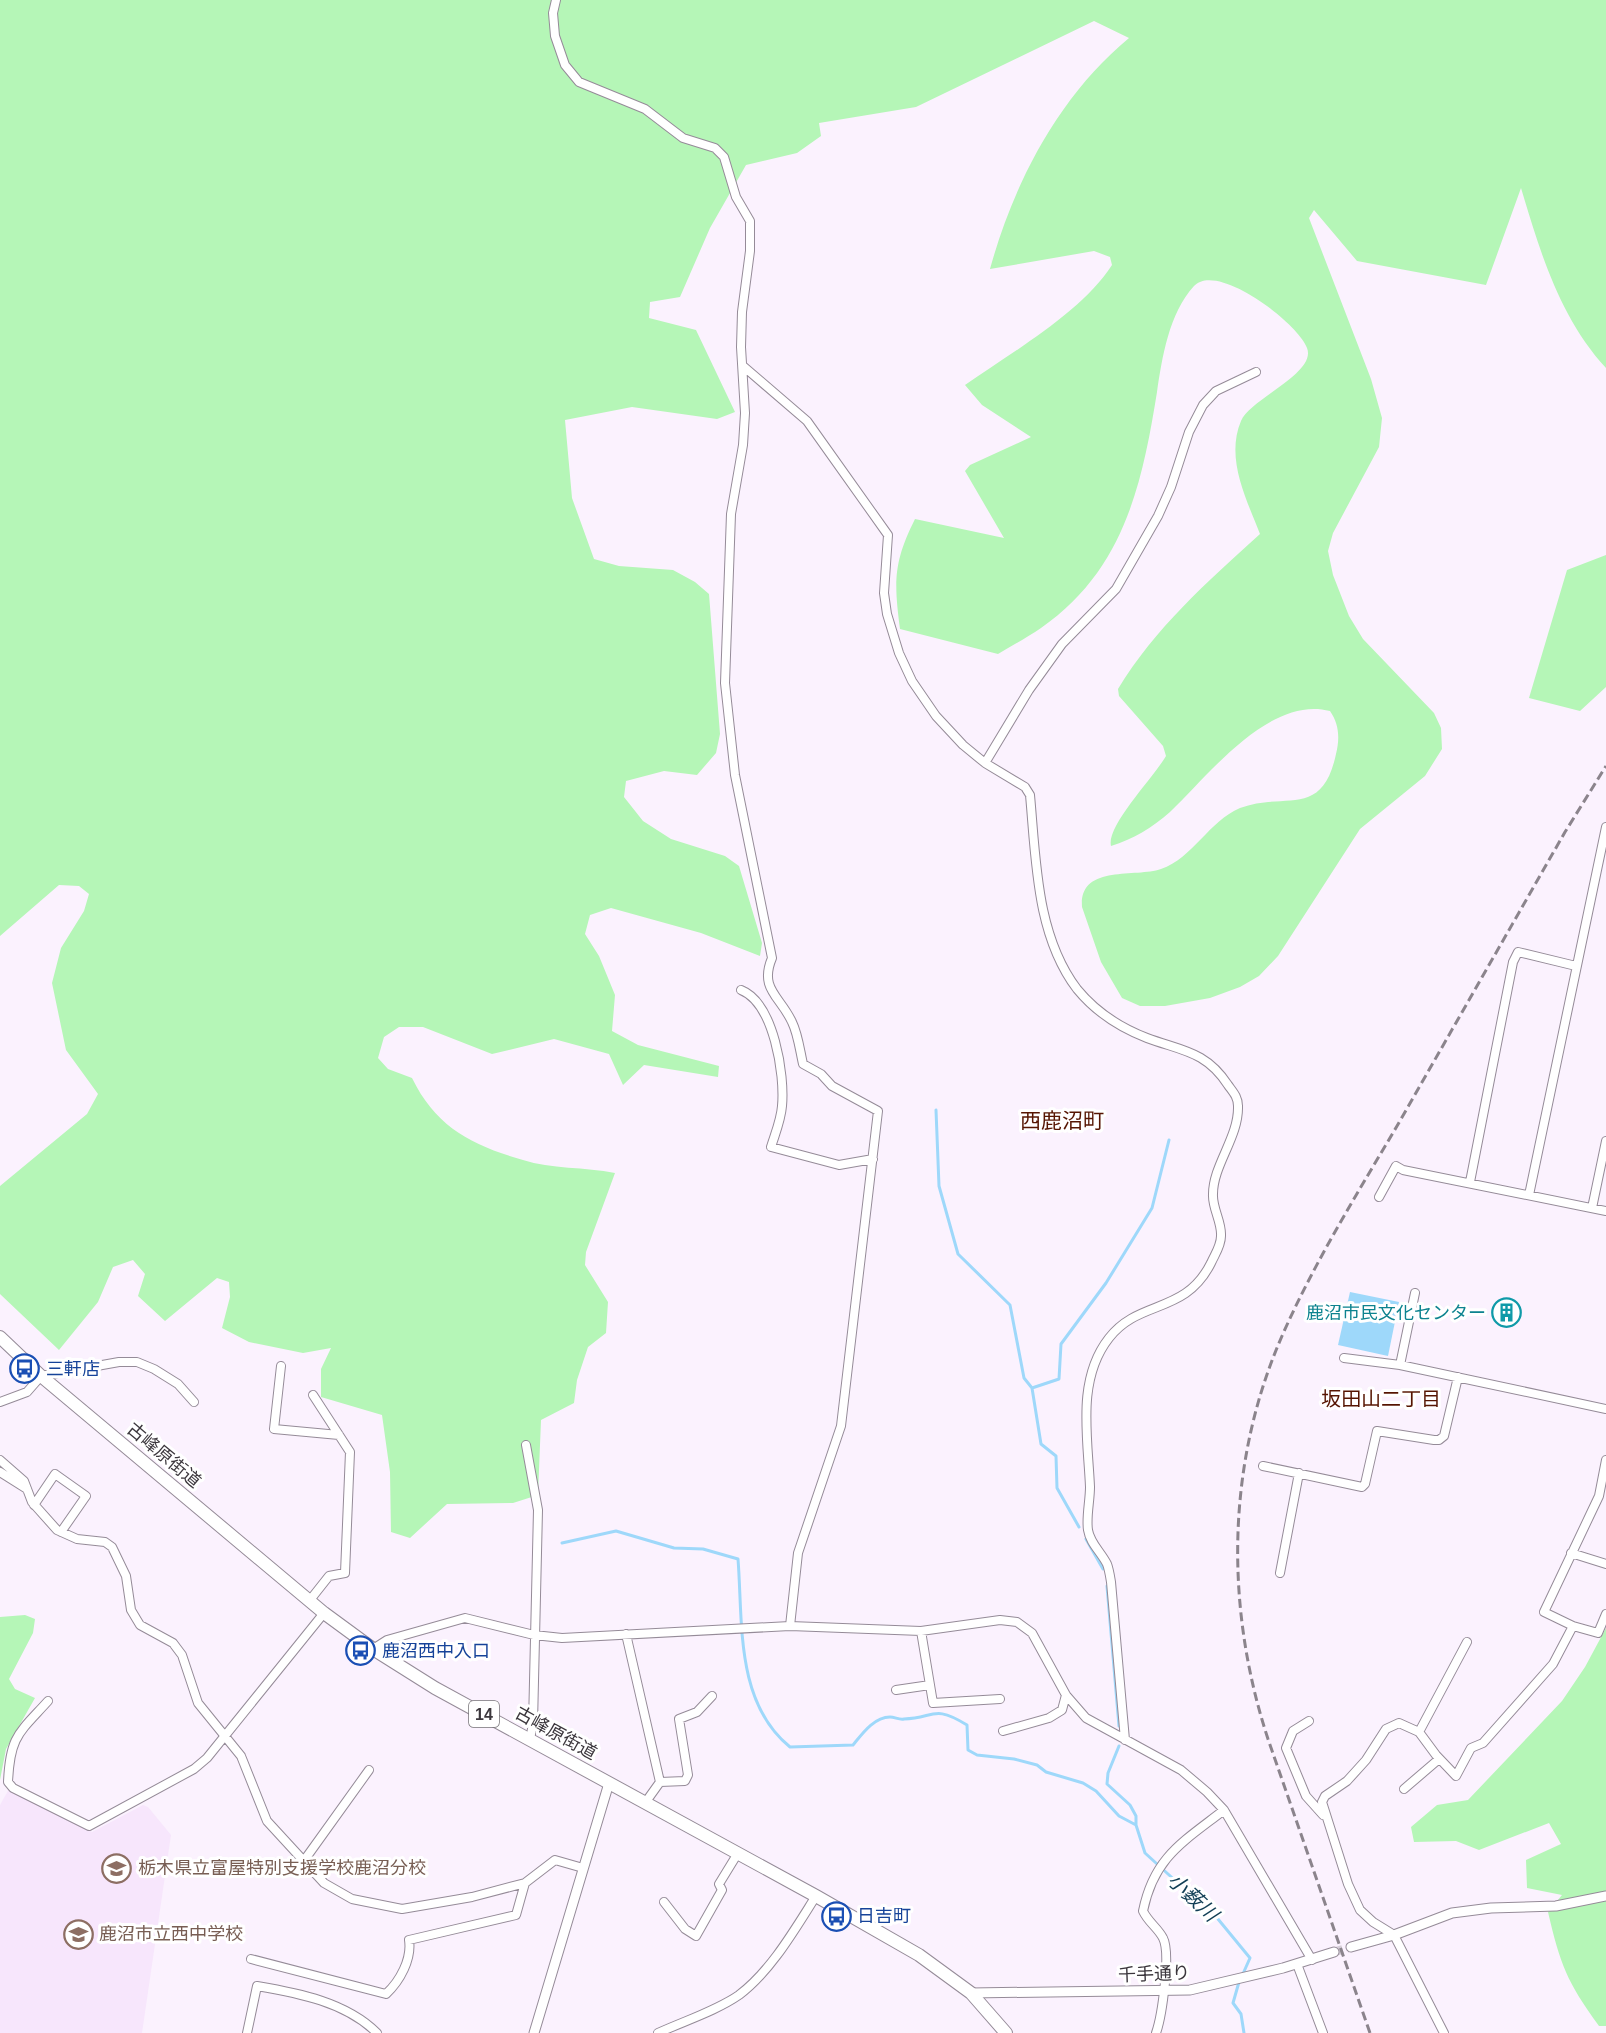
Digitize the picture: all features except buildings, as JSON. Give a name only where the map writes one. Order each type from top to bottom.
[{"type":"main road","name":"古峰原街道","points":[[0,1337],[41,1376],[324,1613],[374,1649],[435,1688],[816,1896],[936,1966],[970,1993],[1006,2033]]},
{"type":"street","points":[[556,0],[553,12],[555,36],[565,65],[579,82],[645,108],[683,138],[715,148],[724,157],[736,197],[750,221],[751,235],[742,312],[744,434],[731,514],[725,683],[735,775],[772,958],[766,973],[770,988],[794,1024],[803,1064],[821,1074],[832,1086],[878,1111],[841,1426],[798,1553],[790,1626]]},
{"type":"street","points":[[743,366],[761,378],[807,421],[888,535],[884,593],[887,614],[899,653],[912,681],[936,716],[963,745],[985,763],[1025,787],[1030,795],[1041,898],[1056,951],[1076,987],[1097,1010],[1116,1022],[1147,1038],[1183,1048],[1202,1057],[1224,1079],[1236,1096],[1238,1117],[1213,1194],[1221,1235],[1219,1246],[1207,1272],[1179,1300],[1140,1314],[1121,1325],[1108,1339],[1092,1371],[1086,1432],[1090,1489],[1088,1530],[1107,1565],[1111,1582],[1125,1740]]},
{"type":"street","points":[[985,763],[1029,690],[1062,644],[1116,589],[1172,487],[1189,432],[1203,405],[1216,391],[1256,372]]},
{"type":"street","points":[[1529,1195],[1606,827]]},
{"type":"street","points":[[1470,1182],[1513,962],[1518,952],[1576,966]]},
{"type":"street","points":[[741,990],[760,1005],[770,1027],[781,1073],[782,1107],[771,1147],[839,1165],[873,1159]]},
{"type":"street","points":[[1592,1208],[1606,1141]]},
{"type":"street","points":[[1379,1197],[1396,1166],[1403,1170],[1606,1211]]},
{"type":"street","points":[[1400,1365],[1415,1293]]},
{"type":"street","points":[[1344,1358],[1400,1365],[1606,1409]]},
{"type":"street","points":[[0,1402],[27,1392],[41,1376],[90,1365],[137,1362],[154,1369],[178,1384],[194,1402]]},
{"type":"street","points":[[281,1366],[274,1429],[339,1435]]},
{"type":"street","points":[[1263,1466],[1362,1487],[1365,1484],[1377,1431],[1439,1440],[1448,1429],[1458,1377]]},
{"type":"street","points":[[310,1600],[329,1576],[345,1573],[350,1452],[313,1395]]},
{"type":"street","points":[[526,1445],[538,1510],[533,1724],[530,1739]]},
{"type":"street","points":[[0,1460],[24,1481],[34,1505],[61,1532],[77,1539],[105,1542],[112,1547],[126,1576],[131,1610],[140,1625],[173,1643],[182,1655],[198,1703],[241,1756],[267,1821],[324,1883],[352,1899],[402,1909],[472,1897],[525,1883],[555,1860],[584,1868]]},
{"type":"street","points":[[1606,1460],[1605,1476],[1599,1496],[1544,1612],[1573,1626],[1598,1633],[1606,1614]]},
{"type":"street","points":[[0,1472],[27,1489]]},
{"type":"street","points":[[1280,1573],[1299,1473]]},
{"type":"street","points":[[34,1505],[55,1474],[86,1496],[61,1532]]},
{"type":"street","points":[[1571,1553],[1606,1564]]},
{"type":"street","points":[[48,1701],[11,1747],[8,1782],[13,1788],[89,1826],[194,1769],[227,1736],[324,1613]]},
{"type":"street","points":[[374,1649],[387,1640],[465,1618],[534,1635],[562,1638],[790,1626],[921,1631],[1000,1620],[1017,1622],[1032,1633],[1066,1695],[1086,1718],[1181,1770],[1224,1810],[1312,1960]]},
{"type":"street","points":[[1444,2033],[1395,1935],[1360,1911],[1325,1819],[1322,1807],[1325,1797],[1347,1781],[1366,1760],[1386,1729],[1399,1723],[1419,1732],[1439,1759],[1456,1776],[1472,1748],[1483,1743],[1553,1664],[1573,1626]]},
{"type":"street","points":[[921,1631],[933,1703],[1000,1699]]},
{"type":"street","points":[[626,1634],[660,1782],[645,1803]]},
{"type":"street","points":[[1419,1732],[1467,1642]]},
{"type":"street","points":[[896,1690],[930,1685]]},
{"type":"street","points":[[1003,1731],[1049,1718],[1062,1710],[1066,1695]]},
{"type":"street","points":[[660,1782],[685,1781],[688,1775],[679,1719],[697,1712],[712,1696]]},
{"type":"street","points":[[1309,1721],[1293,1731],[1286,1748],[1306,1796],[1325,1819]]},
{"type":"street","points":[[1404,1790],[1439,1759]]},
{"type":"street","points":[[303,1862],[369,1770]]},
{"type":"street","points":[[534,2033],[609,1783]]},
{"type":"street","points":[[1156,2033],[1164,1992],[1164,1939],[1143,1911],[1148,1887],[1156,1870],[1173,1850],[1224,1810]]},
{"type":"street","points":[[664,1902],[686,1929],[696,1936],[722,1890],[719,1884],[738,1853]]},
{"type":"street","points":[[251,1959],[386,1994],[394,1986],[411,1953],[409,1940],[516,1916],[525,1883]]},
{"type":"street","points":[[658,2033],[738,1995],[760,1974],[798,1925],[816,1896]]},
{"type":"street","points":[[1351,1947],[1395,1935],[1452,1913],[1491,1908],[1556,1906],[1606,1896]]},
{"type":"street","name":"千手通り","points":[[970,1993],[1164,1992],[1218,1985],[1334,1952]]},
{"type":"street","points":[[1297,1964],[1323,2033]]},
{"type":"street","points":[[247,2033],[257,1986],[299,1993],[341,2009],[377,2033]]},
{"type":"street","points":[[1160,2020],[1165,2033]]},
{"type":"shaded area","name":"鹿沼市立西中学校","points":[[9,1789],[92,1832],[143,1805],[148,1807],[171,1835],[142,2033],[0,2033],[0,1805]]},
{"type":"green space","points":[[0,0],[1606,0],[1606,368],[1576,328],[1553,283],[1521,188],[1486,285],[1357,261],[1314,210],[1309,218],[1371,379],[1382,418],[1379,447],[1333,533],[1328,551],[1333,575],[1349,616],[1363,639],[1434,713],[1441,728],[1442,749],[1425,776],[1360,829],[1278,956],[1259,976],[1240,987],[1210,998],[1165,1006],[1140,1006],[1122,998],[1101,962],[1082,907],[1083,893],[1089,884],[1111,875],[1150,871],[1172,864],[1219,821],[1240,808],[1311,796],[1321,788],[1330,775],[1336,754],[1338,731],[1330,711],[1307,709],[1285,715],[1263,726],[1241,742],[1156,823],[1135,836],[1111,846],[1111,837],[1123,814],[1166,756],[1163,746],[1119,696],[1118,689],[1165,626],[1260,534],[1240,479],[1235,450],[1237,435],[1241,421],[1247,413],[1302,367],[1307,357],[1307,348],[1289,324],[1256,298],[1220,282],[1205,280],[1194,286],[1178,309],[1168,336],[1136,492],[1110,552],[1092,580],[1069,605],[1041,628],[998,654],[900,629],[897,573],[903,548],[915,519],[1004,538],[965,471],[970,465],[1031,437],[982,405],[965,385],[1064,315],[1099,283],[1112,265],[1110,257],[1094,251],[990,269],[1012,204],[1042,143],[1081,86],[1129,38],[1094,21],[916,107],[819,123],[821,136],[797,153],[746,165],[710,228],[680,297],[650,302],[649,318],[696,330],[735,412],[717,419],[632,407],[565,420],[572,498],[594,559],[619,566],[673,570],[695,582],[709,594],[720,734],[716,753],[697,775],[664,771],[626,781],[624,797],[643,821],[671,839],[725,856],[739,866],[762,943],[760,956],[701,933],[611,908],[590,915],[585,934],[599,956],[615,995],[612,1031],[638,1045],[719,1066],[718,1077],[644,1065],[623,1085],[609,1054],[554,1039],[492,1054],[423,1027],[399,1027],[384,1037],[378,1058],[388,1069],[412,1078],[432,1109],[457,1132],[487,1148],[534,1163],[615,1173],[586,1252],[585,1265],[608,1302],[606,1333],[588,1347],[577,1380],[574,1403],[541,1420],[538,1495],[513,1503],[447,1504],[410,1538],[391,1532],[390,1472],[382,1415],[321,1397],[321,1369],[331,1348],[303,1353],[249,1342],[222,1328],[230,1297],[229,1282],[217,1278],[165,1321],[138,1296],[145,1274],[133,1260],[113,1267],[98,1302],[59,1350],[0,1294],[0,1186],[87,1114],[98,1094],[66,1050],[52,983],[61,948],[84,911],[89,894],[79,886],[59,885],[0,936]]},
{"type":"green space","points":[[1606,555],[1606,687],[1580,711],[1529,698],[1567,570]]},
{"type":"green space","points":[[25,1615],[35,1619],[33,1633],[9,1679],[15,1689],[35,1698],[6,1749],[0,1780],[0,1617]]},
{"type":"green space","points":[[1606,1628],[1606,2026],[1599,2026],[1572,1984],[1557,1946],[1548,1912],[1562,1895],[1527,1888],[1526,1860],[1561,1844],[1549,1823],[1479,1850],[1456,1841],[1414,1842],[1411,1827],[1437,1805],[1468,1800],[1562,1701],[1585,1667]]},
{"type":"water","points":[[1350,1292],[1399,1302],[1388,1356],[1338,1345]]},
{"type":"waterway","points":[[936,1110],[939,1186],[958,1254],[1010,1305],[1024,1378],[1032,1388],[1041,1444],[1056,1456],[1057,1488],[1079,1527]]},
{"type":"waterway","points":[[1032,1388],[1059,1379],[1061,1344],[1106,1283],[1152,1208],[1169,1140]]},
{"type":"waterway","points":[[562,1543],[616,1531],[674,1548],[703,1549],[738,1559],[742,1635],[751,1685],[759,1708],[772,1729],[790,1747],[853,1745],[869,1727],[884,1718],[902,1719],[934,1714],[947,1715],[967,1725],[968,1750],[977,1755],[1014,1759],[1037,1765],[1046,1772],[1083,1783],[1096,1791],[1119,1816],[1136,1825]]},
{"type":"waterway","points":[[1086,1539],[1103,1569]]},
{"type":"waterway","points":[[1107,1586],[1119,1726]]},
{"type":"waterway","name":"小薮川","points":[[1119,1746],[1108,1773],[1107,1784],[1130,1805],[1136,1816],[1136,1825],[1145,1853],[1191,1895],[1204,1902],[1250,1958],[1242,1976]]},
{"type":"waterway","name":"小薮川","points":[[1239,1982],[1233,2003],[1241,2014],[1244,2033]]},
{"type":"tunnel","points":[[1334,1952],[1351,1947]]},
{"type":"railway","points":[[1370,2033],[1268,1739],[1254,1689],[1244,1639],[1239,1588],[1238,1536],[1242,1485],[1250,1435],[1264,1385],[1282,1336],[1322,1255],[1565,832],[1606,766]]},
{"type":"place","name":"鹿沼市民文化センター","points":[[1507,1313]]},
{"type":"place","name":"三軒店","points":[[25,1369]]},
{"type":"place","name":"鹿沼西中入口","points":[[361,1651]]},
{"type":"place","name":"栃木県立富屋特別支援学校鹿沼分校","points":[[117,1868]]},
{"type":"place","name":"日吉町","points":[[836,1916]]},
{"type":"place","name":"鹿沼市立西中学校","points":[[78,1934]]},
{"type":"district","name":"西鹿沼町","points":[[1062,1120]]},
{"type":"district","name":"坂田山二丁目","points":[[1381,1399]]}]
